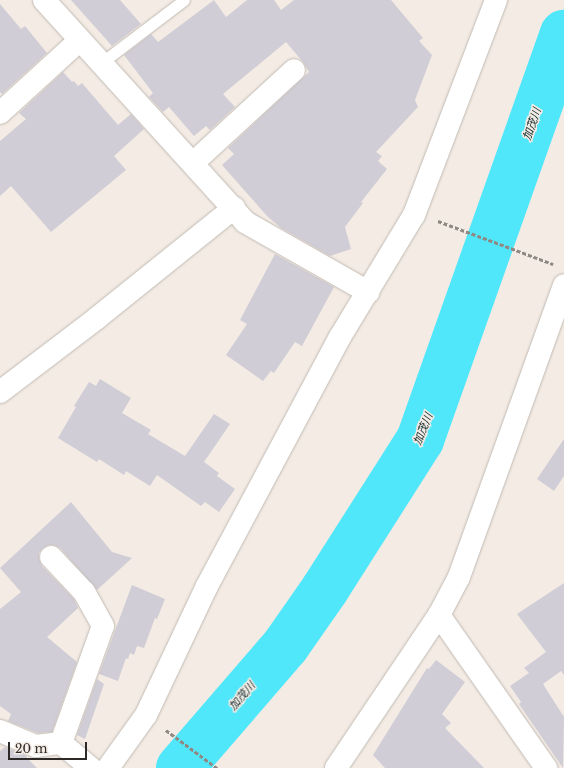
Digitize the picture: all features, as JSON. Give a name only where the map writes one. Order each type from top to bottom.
[{"type":"street","points":[[44,0],[234,208],[245,222],[368,292]]},
{"type":"street","points":[[108,768],[146,716],[207,586],[340,336],[414,215],[496,0]]},
{"type":"street","points":[[0,113],[80,40]]},
{"type":"street","points":[[193,163],[294,70]]},
{"type":"street","points":[[0,392],[97,318],[234,208]]},
{"type":"street","points":[[336,768],[439,615],[459,577],[564,284]]},
{"type":"street","points":[[51,557],[84,592],[103,626],[61,742]]},
{"type":"street","points":[[439,615],[546,768]]},
{"type":"street","points":[[0,731],[36,746],[61,742],[92,768]]},
{"type":"lane","points":[[101,63],[184,0]]},
{"type":"path","points":[[431,218],[545,261]]},
{"type":"path","points":[[146,716],[217,768]]},
{"type":"building","points":[[71,0],[120,0],[141,24],[112,46]]},
{"type":"building","points":[[214,0],[226,17],[247,0],[274,0],[281,10],[294,0],[391,0],[423,38],[419,41],[432,55],[415,100],[418,107],[376,152],[382,156],[378,161],[387,169],[361,202],[363,203],[345,227],[351,249],[330,256],[281,228],[267,216],[222,165],[234,154],[228,148],[309,72],[303,62],[286,42],[223,94],[235,107],[210,130],[206,126],[194,136],[169,107],[163,112],[149,97],[153,93],[124,55],[151,34],[158,42]]},
{"type":"building","points":[[0,4],[21,29],[25,26],[47,53],[2,94],[0,92]]},
{"type":"building","points":[[63,72],[78,86],[82,83],[118,125],[131,114],[144,129],[114,156],[126,170],[51,232],[11,186],[0,196],[0,141],[26,119],[19,113]]},
{"type":"building","points":[[275,254],[334,287],[302,346],[295,342],[274,373],[271,371],[263,381],[226,355],[247,324],[240,320]]},
{"type":"building","points":[[100,379],[131,398],[122,413],[151,430],[148,434],[185,456],[214,414],[230,424],[204,462],[219,473],[217,476],[235,489],[219,512],[205,502],[201,506],[157,475],[150,486],[126,471],[124,475],[99,459],[97,462],[58,438],[76,407],[74,406],[89,382],[96,386]]},
{"type":"building","points":[[564,439],[564,476],[554,491],[537,479]]},
{"type":"building","points":[[71,502],[112,552],[132,558],[97,590],[60,548],[54,545],[49,545],[43,548],[39,553],[39,559],[42,566],[74,599],[78,608],[47,637],[77,662],[52,732],[38,733],[8,721],[11,714],[0,706],[0,609],[21,592],[0,568]]},
{"type":"building","points":[[564,583],[564,675],[561,671],[543,684],[564,717],[563,768],[519,704],[521,702],[510,686],[529,673],[524,668],[546,652],[517,614]]},
{"type":"building","points":[[132,585],[165,599],[157,619],[155,618],[144,648],[137,646],[134,655],[130,653],[128,659],[126,658],[118,681],[99,674]]},
{"type":"building","points":[[436,660],[465,682],[442,714],[451,723],[445,728],[484,768],[385,768],[373,755],[427,668],[429,669]]},
{"type":"building","points":[[97,679],[104,684],[85,739],[77,735]]},
{"type":"building","points":[[5,747],[27,756],[26,757],[37,768],[0,768],[0,751]]},
{"type":"waterway","name":"加茂川","points":[[180,768],[286,645],[325,589],[420,440],[564,34]]}]
